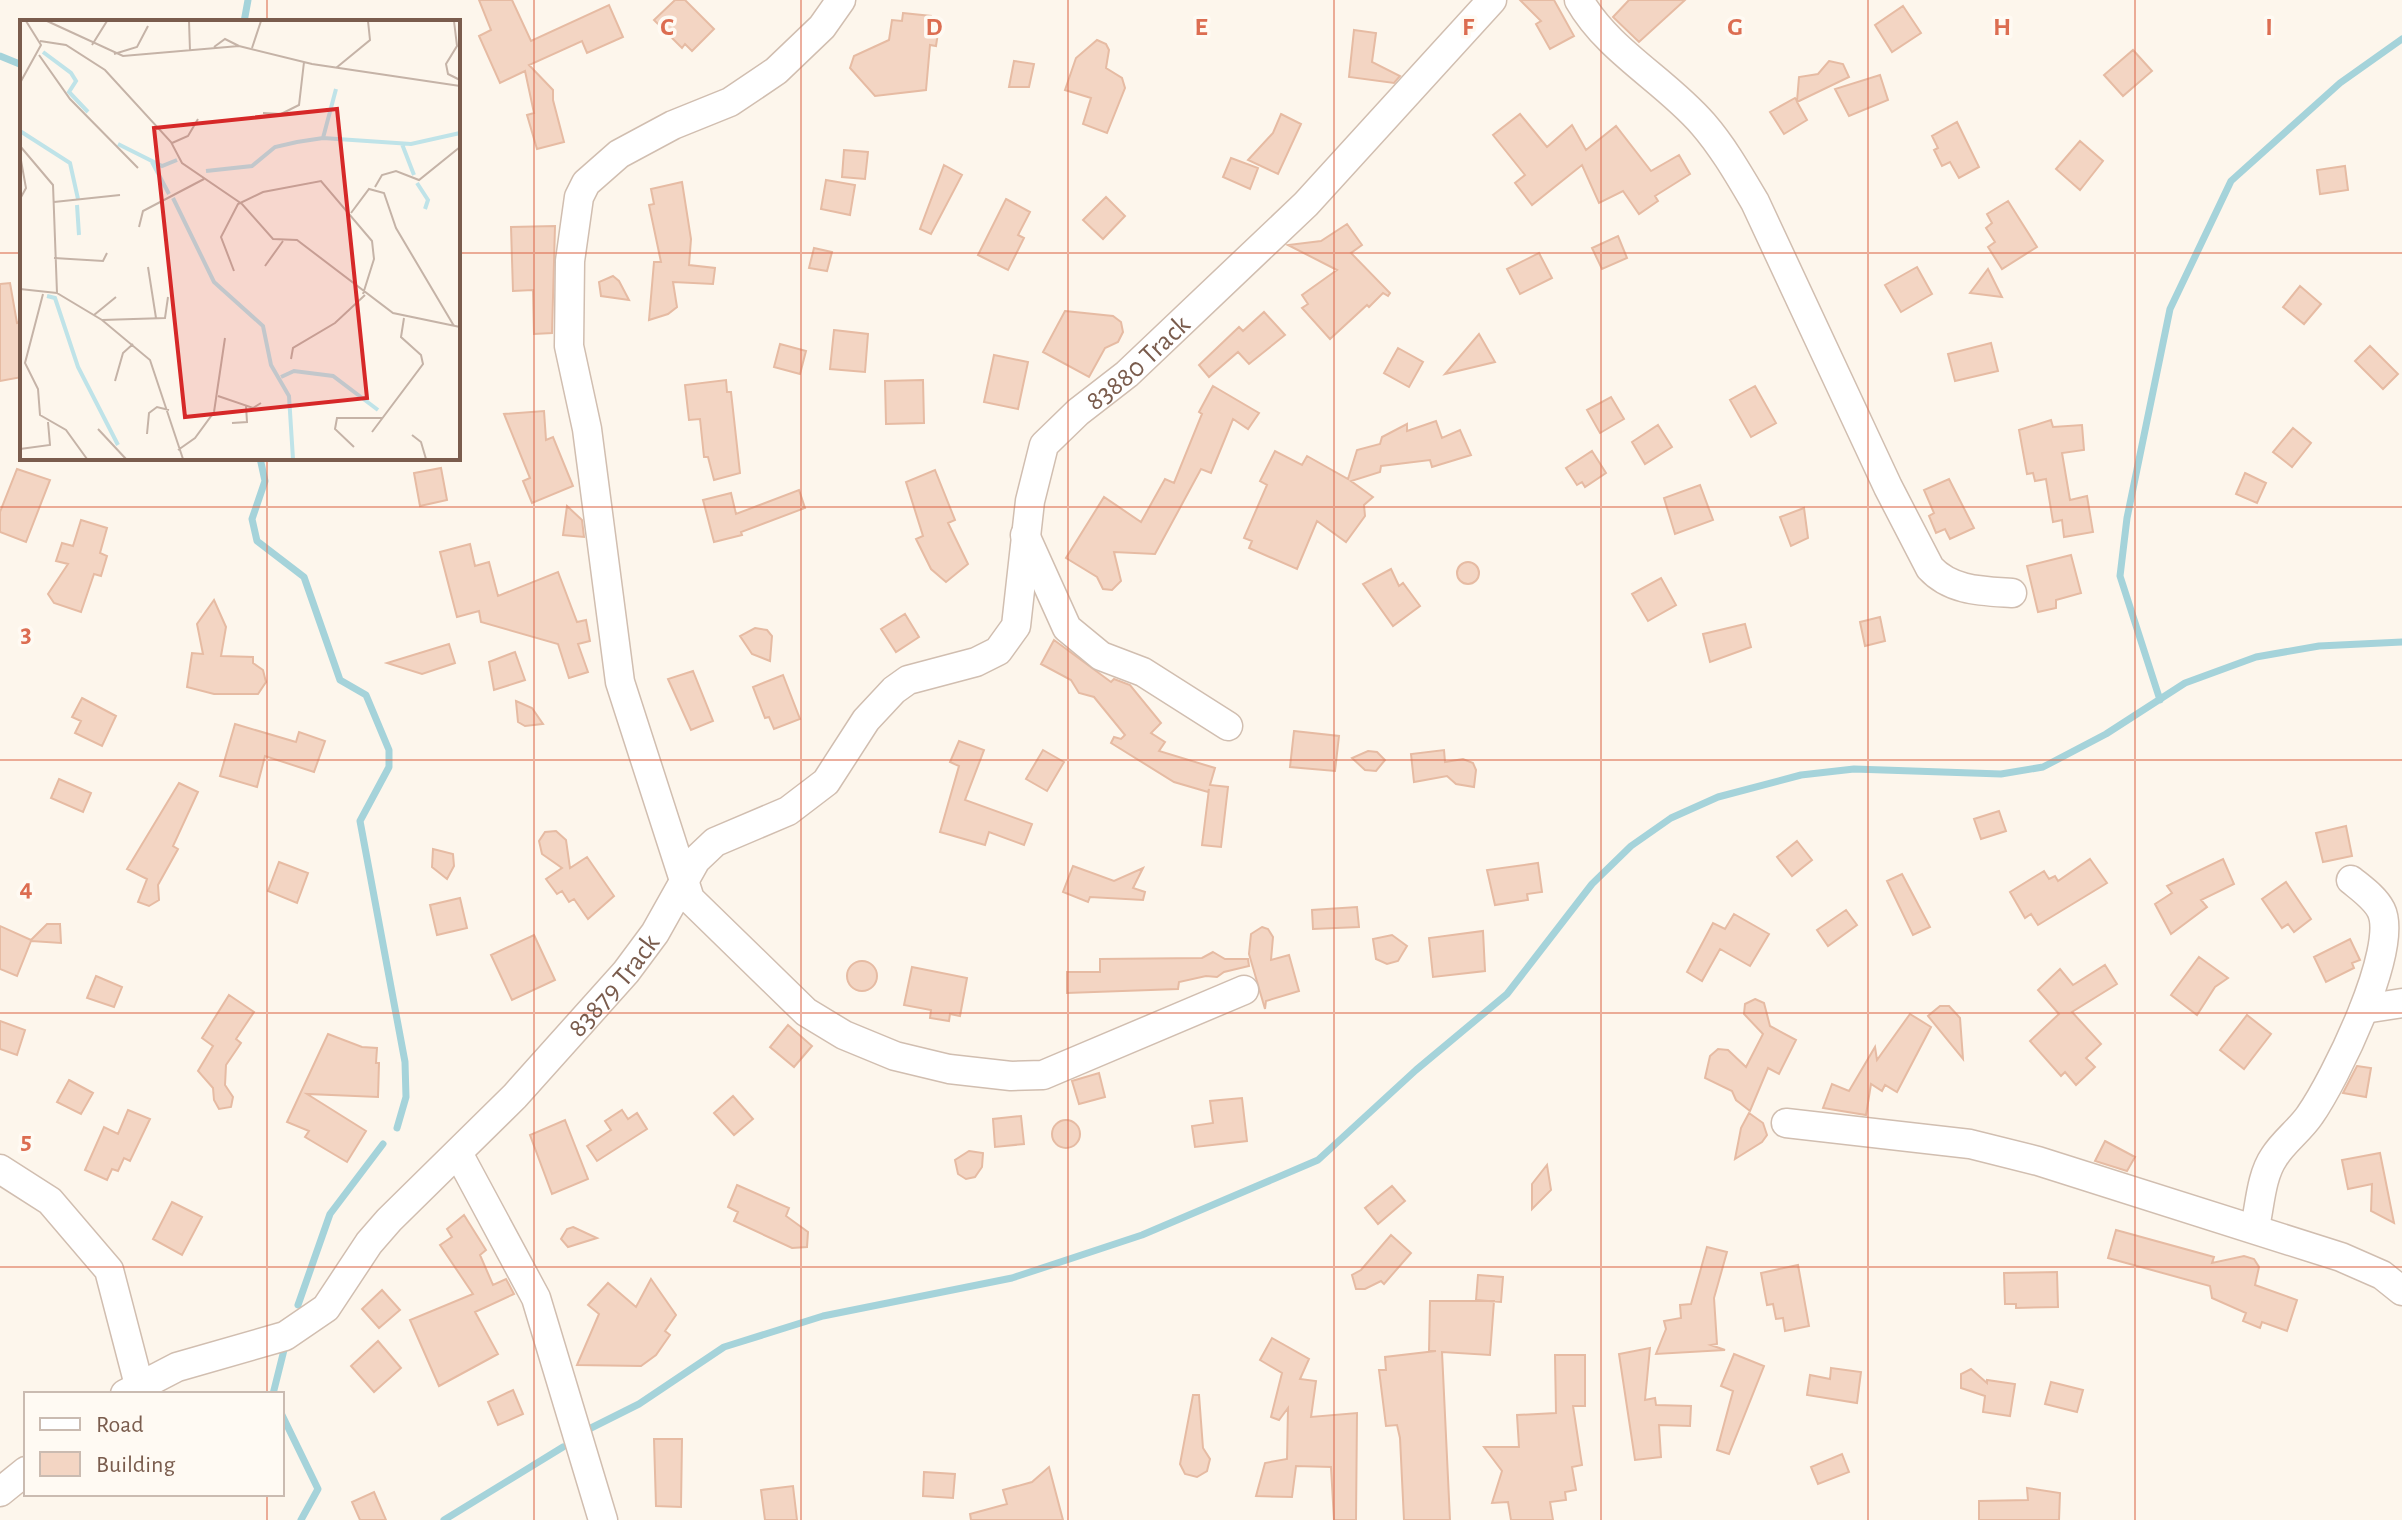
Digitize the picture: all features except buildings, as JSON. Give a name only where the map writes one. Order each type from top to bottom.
[{"type":"street","points":[[841,0],[822,27],[776,71],[730,102],[673,125],[619,154],[586,183],[575,216],[569,346],[587,429],[620,682],[690,899],[706,918],[806,1012],[844,1035],[895,1056],[949,1069],[1011,1076],[1043,1075],[1244,990]]},
{"type":"street","name":"83880 Track","points":[[1025,534],[1036,468],[1044,445],[1058,429],[1127,374],[1306,204],[1492,0]]},
{"type":"street","points":[[1579,0],[1609,38],[1702,122],[1730,160],[1755,202],[1888,487],[1930,568],[1940,579],[1963,588],[2012,593]]},
{"type":"street","points":[[1025,534],[1067,628],[1101,656],[1143,672],[1228,726]]},
{"type":"street","name":"83879 Track","points":[[132,1390],[201,1360],[285,1336],[310,1322],[326,1308],[389,1220],[435,1170],[458,1153],[525,1085],[618,981],[655,933],[696,860],[715,842],[788,811],[826,782],[866,720],[894,690],[908,680],[986,658],[1008,641],[1016,626],[1025,534]]},
{"type":"street","points":[[2255,1227],[2266,1175],[2274,1156],[2311,1114],[2364,1009],[2382,951],[2385,923],[2374,899],[2351,880]]},
{"type":"street","points":[[2364,1009],[2402,1003]]},
{"type":"street","points":[[1786,1123],[1970,1144],[2038,1161],[2255,1227],[2341,1257],[2382,1275],[2402,1291]]},
{"type":"street","points":[[458,1153],[536,1298],[603,1520]]},
{"type":"street","points":[[0,1169],[50,1201],[109,1270],[132,1390]]},
{"type":"street","points":[[0,1492],[24,1473]]},
{"type":"waterway","points":[[244,20],[248,0]]},
{"type":"waterway","points":[[2160,700],[2120,576],[2127,518],[2170,309],[2231,181],[2340,83],[2402,39]]},
{"type":"waterway","points":[[0,56],[20,64]]},
{"type":"waterway","points":[[260,460],[265,481],[252,519],[257,541],[304,577],[340,680],[366,695],[389,750],[389,767],[360,821],[405,1062],[406,1097],[397,1128]]},
{"type":"waterway","points":[[591,1428],[639,1404],[724,1347],[823,1316],[1012,1278],[1142,1235],[1318,1160],[1416,1070],[1507,994],[1592,884],[1631,846],[1671,818],[1718,797],[1801,775],[1854,769],[2001,774],[2043,767],[2106,734],[2185,683],[2256,657],[2319,646],[2402,642]]},
{"type":"waterway","points":[[298,1305],[330,1214],[383,1144]]},
{"type":"waterway","points":[[274,1392],[284,1350]]},
{"type":"waterway","points":[[284,1419],[318,1489],[301,1520]]},
{"type":"waterway","points":[[444,1520],[563,1447]]}]
